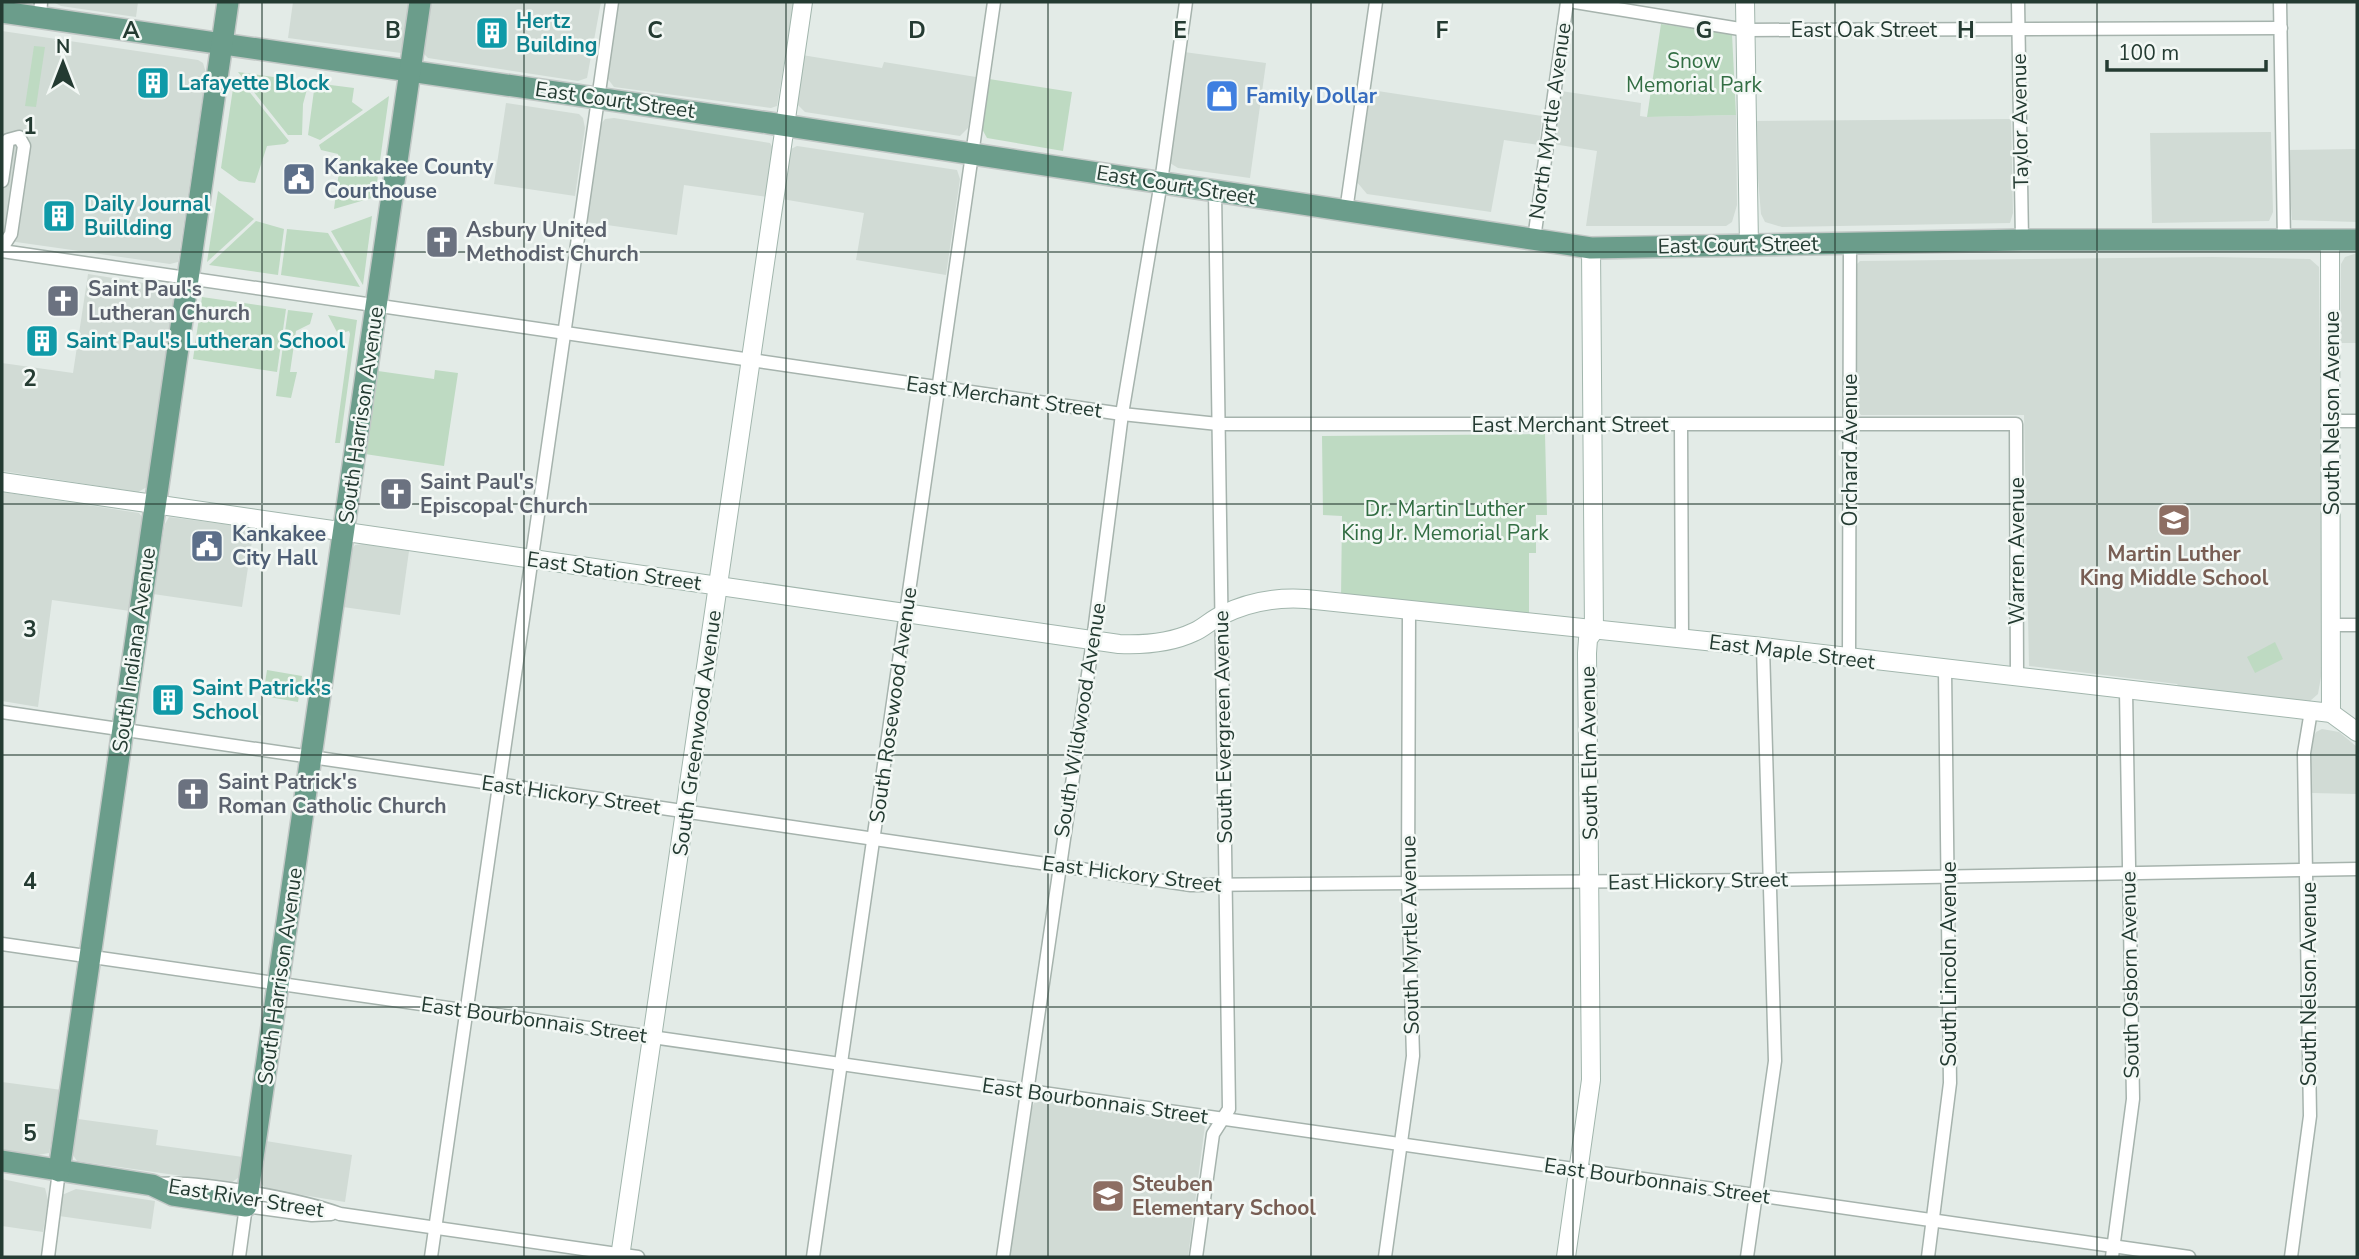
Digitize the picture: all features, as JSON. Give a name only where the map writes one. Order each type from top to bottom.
[{"type":"main road","name":"South Indiana Avenue","points":[[59,1171],[228,2]]},
{"type":"main road","name":"South Harrison Avenue","points":[[247,1200],[420,2]]},
{"type":"main road","name":"South Greenwood Avenue","points":[[626,1256],[653,1037],[803,2]]},
{"type":"main road","points":[[1745,2],[1749,246]]},
{"type":"main road","name":"East Court Street","points":[[2,12],[41,9],[223,43],[785,125],[1591,248],[2022,240],[2357,240]]},
{"type":"main road","name":"South Nelson Avenue","points":[[2330,240],[2333,625],[2331,713]]},
{"type":"main road","name":"South Elm Avenue","points":[[1566,1257],[1591,1080],[1587,653],[1588,639],[1594,631],[1591,248]]},
{"type":"main road","name":"East Station Street","points":[[2,482],[1093,640],[1139,645],[1159,642],[1194,632],[1221,615]]},
{"type":"main road","name":"East Maple Street","points":[[1221,615],[1263,601],[1284,598],[1763,647],[2331,713]]},
{"type":"main road","points":[[2331,713],[2357,732]]},
{"type":"main road","name":"East River Street","points":[[2,1164],[152,1185],[173,1195],[247,1200]]},
{"type":"street","points":[[431,1257],[612,2]]},
{"type":"street","name":"South Rosewood Avenue","points":[[813,1257],[994,2]]},
{"type":"street","name":"South Wildwood Avenue","points":[[1003,1257],[1093,640],[1122,414],[1161,183],[1185,2]]},
{"type":"street","points":[[1346,211],[1376,2]]},
{"type":"street","name":"North Myrtle Avenue","points":[[1534,239],[1567,2]]},
{"type":"street","name":"East Oak Street","points":[[1575,2],[1746,30],[2281,29]]},
{"type":"street","name":"Taylor Avenue","points":[[2018,2],[2022,240]]},
{"type":"street","points":[[2280,2],[2284,241]]},
{"type":"street","points":[[2,181],[8,140],[19,137],[24,146],[11,234],[2,250]]},
{"type":"street","name":"South Evergreen Avenue","points":[[1196,1257],[1213,1134],[1229,1109],[1215,191]]},
{"type":"street","name":"Orchard Avenue","points":[[1849,658],[1850,242]]},
{"type":"street","name":"East Merchant Street","points":[[2,250],[1122,414],[1219,424],[2016,424]]},
{"type":"street","points":[[2332,421],[2357,421]]},
{"type":"street","name":"Warren Avenue","points":[[2016,424],[2017,678]]},
{"type":"street","points":[[1681,425],[1682,639]]},
{"type":"street","name":"South Myrtle Avenue","points":[[1385,1257],[1413,1056],[1408,884],[1409,611]]},
{"type":"street","points":[[2333,625],[2357,625]]},
{"type":"street","points":[[1747,1257],[1775,1061],[1763,647]]},
{"type":"street","name":"South Lincoln Avenue","points":[[1928,1257],[1950,1083],[1945,670]]},
{"type":"street","name":"South Osborn Avenue","points":[[2113,1252],[2133,1099],[2126,691]]},
{"type":"street","name":"South Nelson Avenue","points":[[2291,1257],[2310,1116],[2304,754],[2311,711]]},
{"type":"street","name":"East Hickory Street","points":[[2,712],[1191,885],[1770,880],[2128,871],[2357,869]]},
{"type":"street","name":"East Bourbonnais Street","points":[[2,944],[1757,1195],[1934,1221],[2113,1252],[2189,1257]]},
{"type":"street","name":"South Indiana Avenue","points":[[48,1257],[59,1171]]},
{"type":"street","name":"East River Street","points":[[247,1200],[312,1215],[340,1214],[626,1256]]},
{"type":"street","name":"South Harrison Avenue","points":[[239,1257],[247,1200]]},
{"type":"shaded area","points":[[53,2],[138,2],[136,17],[61,6]]},
{"type":"shaded area","points":[[293,2],[409,2],[401,53],[288,38]]},
{"type":"shaded area","points":[[431,2],[601,2],[587,78],[578,81],[428,58],[423,53]]},
{"type":"shaded area","points":[[618,2],[794,2],[777,106],[771,108],[614,87],[608,79]]},
{"type":"shaded area","points":[[2,31],[198,60],[203,63],[206,73],[178,262],[170,264],[2,240]]},
{"type":"shaded area","points":[[1184,52],[1266,63],[1250,178],[1178,168],[1170,163]]},
{"type":"shaded area","points":[[802,55],[882,68],[884,62],[976,77],[968,128],[960,136],[805,112],[796,103]]},
{"type":"shaded area","points":[[1371,90],[1542,116],[1539,145],[1504,140],[1491,212],[1367,194],[1356,181]]},
{"type":"shaded area","points":[[1561,91],[1641,103],[1640,116],[1647,117],[1736,115],[1737,205],[1732,222],[1726,226],[1586,226],[1597,151],[1553,144]]},
{"type":"shaded area","points":[[506,103],[579,114],[583,118],[585,128],[575,196],[494,184]]},
{"type":"shaded area","points":[[614,118],[770,143],[773,148],[767,197],[684,185],[677,235],[586,222],[601,124],[605,119]]},
{"type":"shaded area","points":[[2011,119],[2013,213],[2010,223],[1782,227],[1765,222],[1761,214],[1753,121]]},
{"type":"shaded area","points":[[2271,132],[2273,212],[2269,221],[2152,223],[2150,133]]},
{"type":"shaded area","points":[[797,146],[957,170],[960,179],[946,275],[856,260],[864,213],[782,199],[789,150]]},
{"type":"shaded area","points":[[2357,149],[2357,222],[2292,220],[2287,150]]},
{"type":"shaded area","points":[[2357,253],[2357,343],[2341,343],[2341,264],[2345,257]]},
{"type":"shaded area","name":"Martin Luther King Middle School","points":[[2213,257],[2310,259],[2319,267],[2323,665],[2318,694],[2310,701],[2181,689],[2177,684],[2029,666],[2024,415],[1861,415],[1856,409],[1855,266],[1860,261]]},
{"type":"shaded area","points":[[88,274],[169,287],[175,295],[147,487],[138,492],[2,471],[2,363],[73,373]]},
{"type":"shaded area","points":[[2,492],[139,513],[142,517],[130,611],[52,600],[38,707],[2,701]]},
{"type":"shaded area","points":[[169,517],[254,528],[242,607],[153,594],[165,524]]},
{"type":"shaded area","points":[[355,545],[409,551],[400,615],[343,607],[351,551]]},
{"type":"shaded area","points":[[2322,729],[2339,732],[2357,747],[2357,794],[2312,793],[2310,744],[2316,732]]},
{"type":"shaded area","points":[[2,1082],[62,1090],[49,1153],[32,1156],[2,1151]]},
{"type":"shaded area","name":"Steuben Elementary School","points":[[1044,1101],[1205,1125],[1188,1257],[1010,1257],[1032,1108],[1034,1103]]},
{"type":"shaded area","points":[[78,1119],[158,1130],[156,1145],[243,1157],[239,1177],[231,1183],[77,1161],[73,1155]]},
{"type":"shaded area","points":[[266,1141],[352,1155],[345,1202],[266,1189],[260,1182]]},
{"type":"shaded area","points":[[2,1179],[45,1188],[48,1200],[43,1232],[2,1226]]},
{"type":"shaded area","points":[[76,1189],[155,1201],[151,1229],[59,1216],[62,1195]]},
{"type":"green space","name":"Snow Memorial Park","points":[[1661,24],[1732,34],[1736,115],[1647,117]]},
{"type":"green space","points":[[34,46],[45,47],[36,107],[25,106]]},
{"type":"green space","points":[[238,72],[309,82],[303,104],[302,135],[288,135]]},
{"type":"green space","points":[[989,79],[1072,92],[1063,151],[987,138],[982,129]]},
{"type":"green space","points":[[234,82],[243,84],[289,141],[267,146],[255,183],[239,181],[221,168]]},
{"type":"green space","points":[[315,83],[354,88],[352,102],[363,110],[320,140],[308,135]]},
{"type":"green space","points":[[389,96],[375,197],[334,209],[340,164],[338,154],[321,150],[319,145]]},
{"type":"green space","points":[[218,191],[254,219],[207,262]]},
{"type":"green space","points":[[372,216],[363,285],[331,231]]},
{"type":"green space","points":[[256,221],[284,229],[278,275],[209,265]]},
{"type":"green space","points":[[287,229],[328,233],[360,287],[281,275]]},
{"type":"green space","points":[[202,297],[286,309],[277,372],[193,359]]},
{"type":"green space","points":[[288,310],[313,313],[310,324],[296,331],[290,372],[297,372],[291,398],[276,396]]},
{"type":"green space","points":[[328,315],[357,320],[340,443],[335,443],[350,334],[349,331],[338,334]]},
{"type":"green space","points":[[435,370],[458,373],[444,466],[365,454],[378,371],[434,379]]},
{"type":"green space","name":"Dr. Martin Luther King Jr. Memorial Park","points":[[1545,434],[1547,515],[1536,515],[1536,553],[1529,553],[1529,616],[1341,599],[1342,516],[1323,515],[1322,436]]},
{"type":"green space","points":[[2275,642],[2283,659],[2255,673],[2247,657]]},
{"type":"green space","points":[[267,670],[302,676],[298,702],[263,696]]},
{"type":"place","name":"Hertz Building","points":[[492,33]]},
{"type":"place","name":"Lafayette Block","points":[[153,83]]},
{"type":"place","name":"Family Dollar","points":[[1222,96]]},
{"type":"place","name":"Kankakee County Courthouse","points":[[299,179]]},
{"type":"place","name":"Daily Journal Buillding","points":[[59,216]]},
{"type":"place","name":"Asbury United Methodist Church","points":[[442,242]]},
{"type":"place","name":"Saint Paul's Lutheran Church","points":[[63,301]]},
{"type":"place","name":"Saint Paul's Lutheran School","points":[[42,341]]},
{"type":"place","name":"Saint Paul's Episcopal Church","points":[[396,494]]},
{"type":"place","name":"Martin Luther King Middle School","points":[[2174,520]]},
{"type":"place","name":"Kankakee City Hall","points":[[207,546]]},
{"type":"place","name":"Saint Patrick's School","points":[[168,700]]},
{"type":"place","name":"Saint Patrick's Roman Catholic Church","points":[[193,794]]},
{"type":"place","name":"Steuben Elementary School","points":[[1108,1196]]}]
